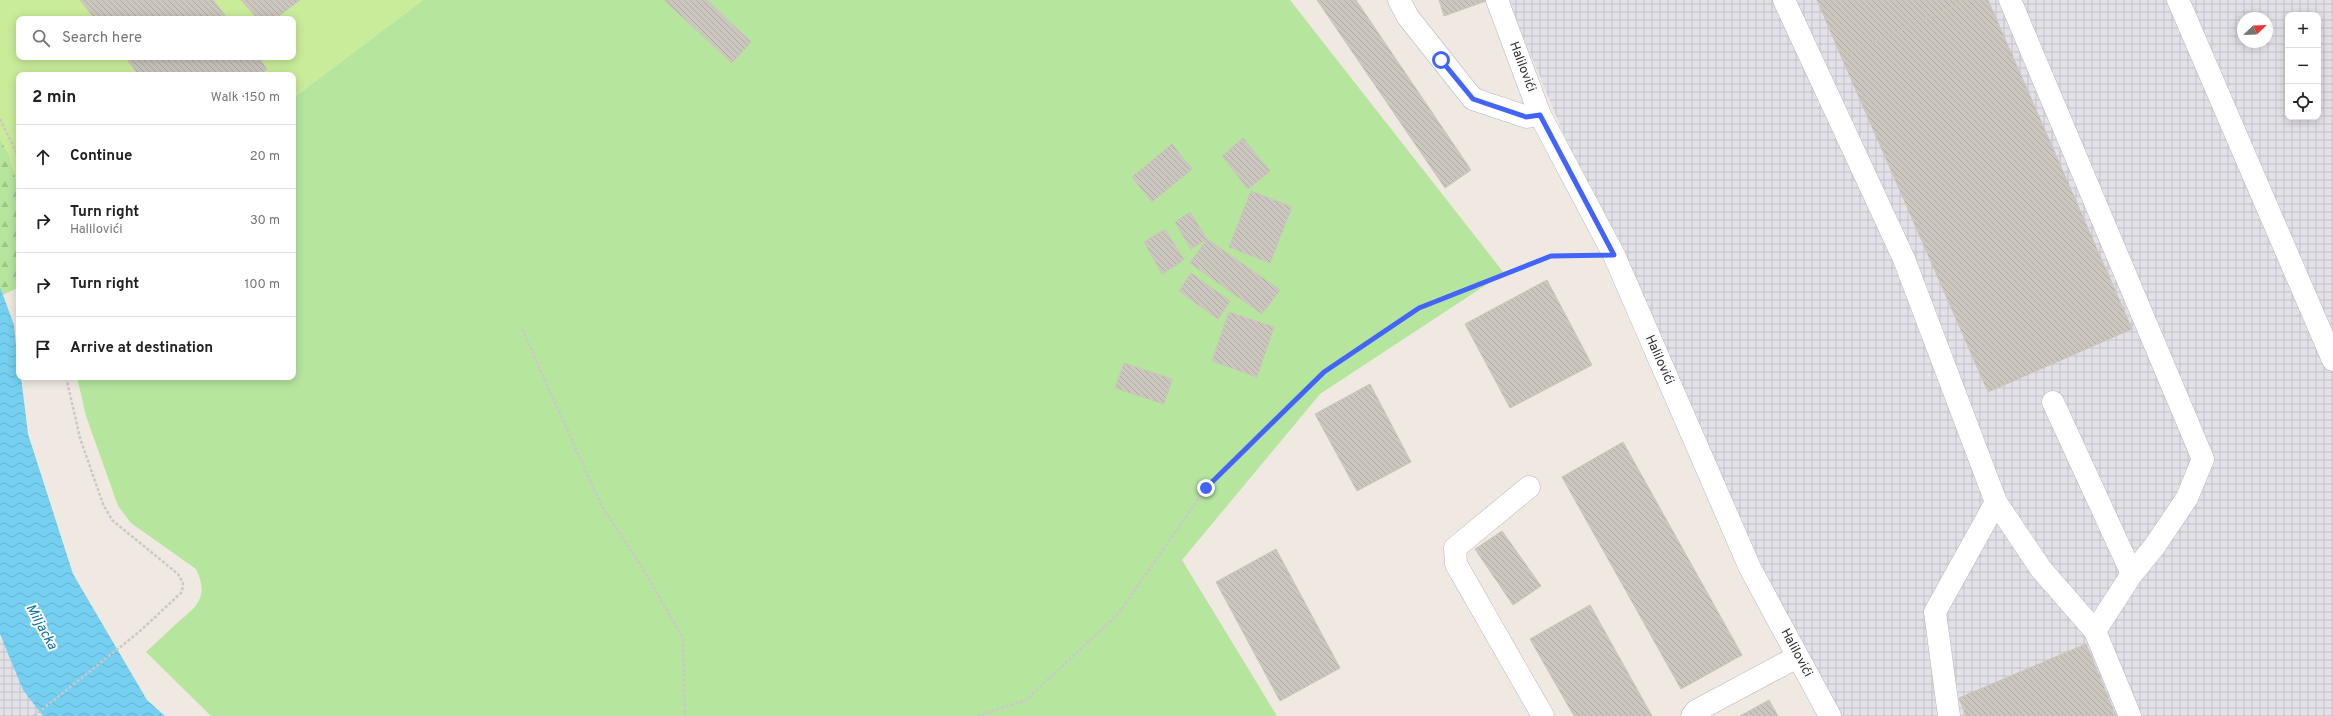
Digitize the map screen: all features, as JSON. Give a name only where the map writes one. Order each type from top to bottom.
[{"type":"street","points":[[1399,0],[1408,17],[1473,99],[1526,117],[1540,115]]},
{"type":"street","name":"Halilovići","points":[[1497,0],[1540,115],[1614,255],[1750,568],[1830,716]]},
{"type":"street","points":[[1784,0],[1904,259],[1996,502],[2040,569],[2095,631],[2130,716]]},
{"type":"street","points":[[2010,0],[2203,458],[2187,498],[2154,547],[2132,574],[2095,631]]},
{"type":"street","points":[[2178,0],[2333,360]]},
{"type":"street","points":[[2053,402],[2132,574]]},
{"type":"street","points":[[1529,487],[1455,548],[1456,564],[1543,716]]},
{"type":"street","points":[[1949,716],[1935,612],[1996,502]]},
{"type":"street","points":[[1692,716],[1696,711],[1797,657]]},
{"type":"path","points":[[0,119],[16,152]]},
{"type":"path","points":[[977,716],[1026,700],[1118,614],[1206,488],[1324,372],[1419,308],[1551,256],[1614,255]]},
{"type":"path","points":[[522,329],[601,505],[644,571],[683,638],[685,716]]},
{"type":"path","points":[[35,716],[139,632],[182,592],[183,583],[178,574],[112,520],[103,504],[80,438],[67,380]]},
{"type":"shaded area","points":[[1508,0],[2333,0],[2333,716],[1841,716],[1757,564],[1614,255]]},
{"type":"shaded area","points":[[0,638],[72,716],[0,716]]},
{"type":"green space","points":[[0,0],[423,0],[296,96],[296,72],[16,72],[16,179],[9,155],[0,139]]},
{"type":"green space","points":[[423,0],[1290,0],[1504,273],[1320,394],[1182,560],[1277,716],[211,716],[146,652],[195,607],[201,595],[202,587],[200,579],[196,569],[131,523],[118,506],[86,416],[78,380],[296,380],[296,96]]},
{"type":"green space","points":[[0,139],[9,155],[16,179],[16,288],[3,295],[0,287]]},
{"type":"water","name":"Miljacka","points":[[0,287],[14,325],[16,346],[16,380],[21,380],[28,434],[73,574],[147,700],[165,716],[43,716],[23,690],[0,634]]},
{"type":"building","points":[[80,0],[213,0],[226,16],[93,16]]},
{"type":"building","points":[[241,0],[300,0],[279,16],[255,16]]},
{"type":"building","points":[[664,0],[707,0],[751,42],[732,63]]},
{"type":"building","points":[[1317,0],[1356,0],[1471,170],[1445,188]]},
{"type":"building","points":[[1439,0],[1486,0],[1486,1],[1444,16]]},
{"type":"building","points":[[1817,0],[1969,0],[1841,56]]},
{"type":"building","points":[[1969,0],[1988,0],[2132,329],[1988,392],[1841,56]]},
{"type":"building","points":[[127,60],[260,60],[267,69],[263,72],[137,72]]},
{"type":"building","points":[[1243,138],[1270,171],[1248,189],[1222,156]]},
{"type":"building","points":[[1172,144],[1192,169],[1152,202],[1132,177]]},
{"type":"building","points":[[1251,191],[1292,207],[1270,263],[1229,247]]},
{"type":"building","points":[[1190,212],[1207,239],[1191,249],[1175,222]]},
{"type":"building","points":[[1165,229],[1184,260],[1162,274],[1144,242]]},
{"type":"building","points":[[1207,239],[1280,290],[1262,314],[1190,263]]},
{"type":"building","points":[[1191,273],[1230,301],[1218,319],[1179,291]]},
{"type":"building","points":[[1547,280],[1592,365],[1510,408],[1465,324]]},
{"type":"building","points":[[1229,312],[1274,327],[1257,377],[1212,361]]},
{"type":"building","points":[[1124,363],[1172,379],[1164,404],[1115,388]]},
{"type":"building","points":[[1370,384],[1411,462],[1357,491],[1315,414]]},
{"type":"building","points":[[1623,442],[1742,655],[1681,689],[1562,477]]},
{"type":"building","points":[[1502,531],[1541,586],[1513,605],[1475,549]]},
{"type":"building","points":[[1276,549],[1340,668],[1280,701],[1216,582]]},
{"type":"building","points":[[1590,605],[1652,716],[1574,716],[1530,639]]},
{"type":"building","points":[[2086,644],[2116,716],[1966,716],[1959,698]]},
{"type":"building","points":[[1769,700],[1778,716],[1740,716]]},
{"type":"route","points":[[1206,488],[1324,372],[1419,308],[1551,256],[1614,255],[1540,115],[1526,117],[1473,99],[1441,60]]}]
